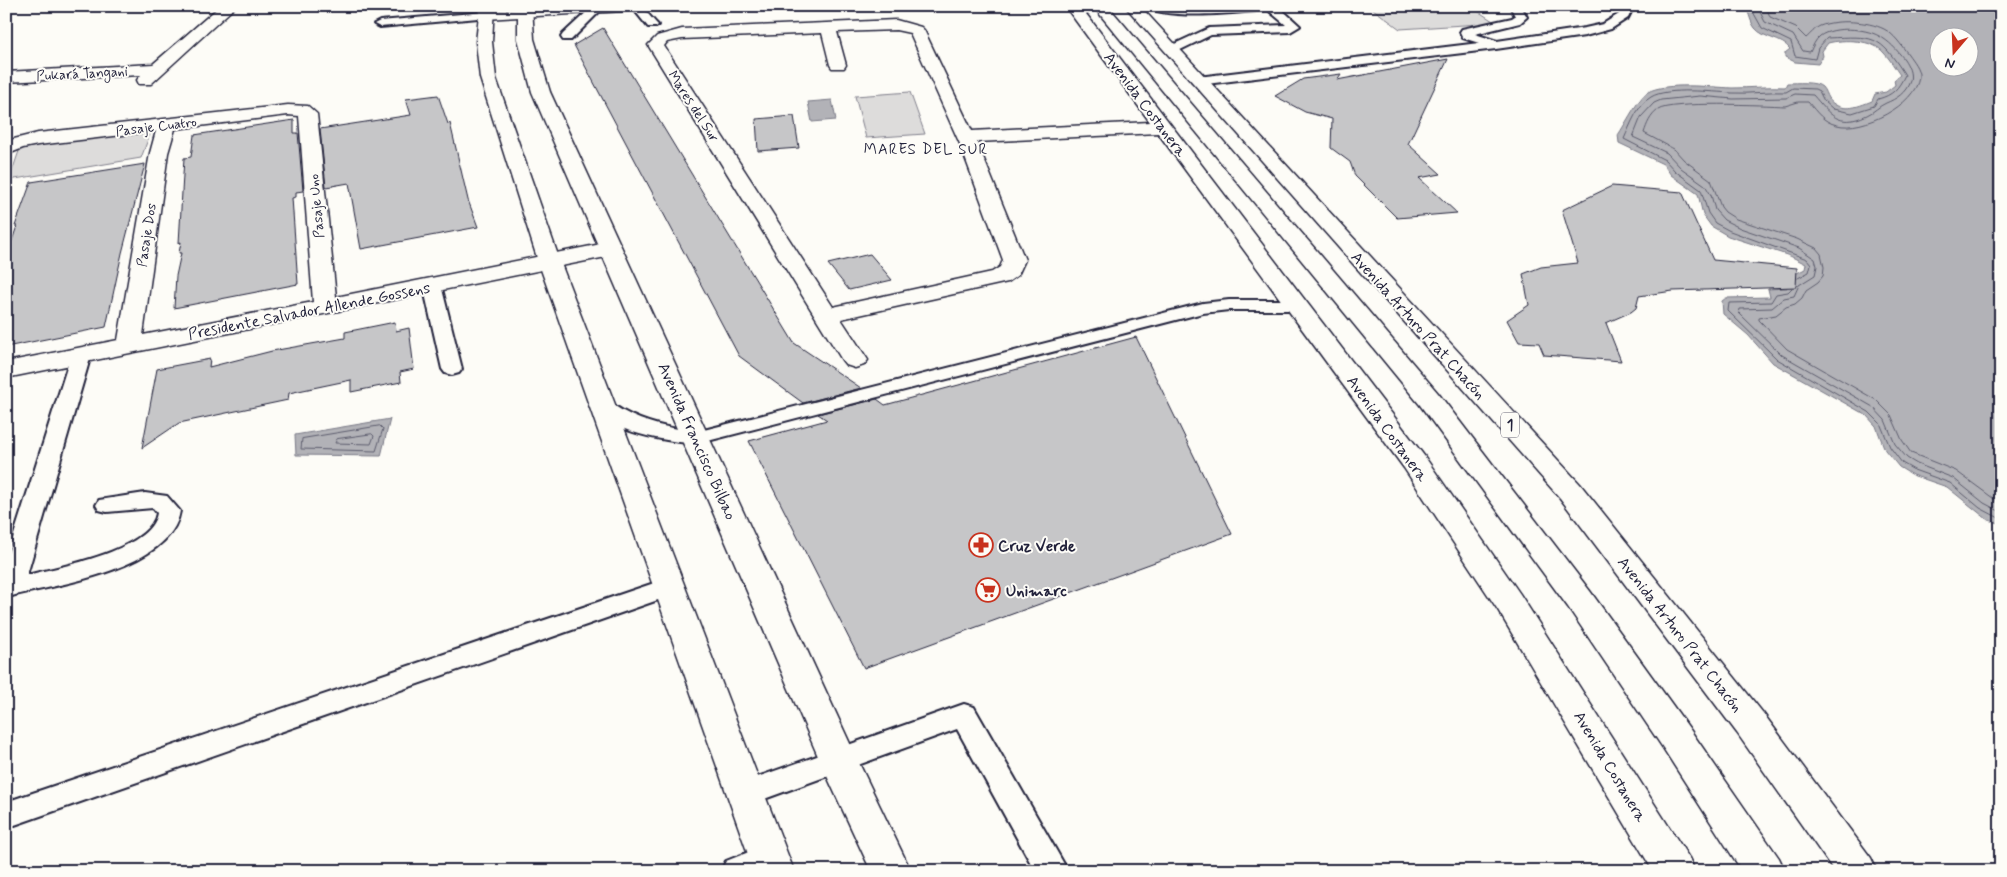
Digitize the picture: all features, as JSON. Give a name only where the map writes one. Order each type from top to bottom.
[{"type":"street","points":[[135,89],[229,6]]},
{"type":"street","name":"Avenida Costanera","points":[[1072,6],[1415,463],[1460,528],[1560,683],[1675,871]]},
{"type":"street","points":[[1100,6],[1429,399],[1579,599],[1757,860]]},
{"type":"street","name":"Avenida Arturo Prat Chacón","points":[[1132,6],[1570,491],[1750,723],[1856,871]]},
{"type":"street","points":[[639,7],[595,10],[525,9],[486,11],[483,34],[484,55],[488,78],[549,261],[771,864]]},
{"type":"street","name":"Avenida Francisco Bilbao","points":[[525,9],[528,50],[533,70],[839,761],[891,871]]},
{"type":"street","name":"Mares del Sur","points":[[828,315],[1000,277],[1010,270],[1014,260],[968,140],[916,30],[896,25],[682,34],[662,39],[656,45],[855,360]]},
{"type":"street","points":[[828,28],[838,65]]},
{"type":"street","name":"Pukará Tangani","points":[[6,77],[158,68]]},
{"type":"street","name":"Pasaje Cuatro","points":[[8,147],[38,139],[302,110]]},
{"type":"street","name":"Pasaje Uno","points":[[302,110],[308,114],[325,306]]},
{"type":"street","name":"Pasaje Dos","points":[[129,346],[159,153],[167,125]]},
{"type":"street","points":[[968,140],[1063,136],[1164,127]]},
{"type":"street","name":"Presidente Salvador Allende Gossens","points":[[6,370],[611,249]]},
{"type":"lane","points":[[1152,6],[1188,12],[1268,7],[1275,9],[1294,26],[1290,28],[1210,32],[1172,50]]},
{"type":"lane","points":[[1496,45],[1468,35],[1466,32],[1516,22],[1521,17],[1514,6]]},
{"type":"lane","points":[[1198,81],[1496,45],[1607,27],[1624,16],[1629,6]]},
{"type":"lane","points":[[639,7],[652,25]]},
{"type":"lane","points":[[567,36],[595,10]]},
{"type":"lane","points":[[380,24],[486,11]]},
{"type":"lane","points":[[1188,12],[1210,32]]},
{"type":"lane","points":[[432,285],[452,368]]},
{"type":"lane","points":[[602,406],[614,416],[630,424],[649,430],[696,438],[1202,308],[1242,304],[1296,305]]},
{"type":"lane","points":[[9,595],[16,564],[81,355]]},
{"type":"lane","points":[[9,595],[106,564],[140,548],[166,524],[170,511],[160,501],[145,500],[107,505]]},
{"type":"lane","points":[[6,815],[669,587]]},
{"type":"lane","points":[[745,794],[964,715],[1052,871]]},
{"type":"lane","points":[[737,871],[771,864]]},
{"type":"shaded area","points":[[1369,6],[1470,6],[1496,23],[1400,29]]},
{"type":"shaded area","points":[[910,92],[925,134],[866,138],[855,96]]},
{"type":"shaded area","points":[[148,132],[150,134],[141,158],[9,180],[19,151],[25,146]]},
{"type":"water","points":[[1735,6],[2001,6],[2001,524],[1988,520],[1947,487],[1912,475],[1899,467],[1885,450],[1876,426],[1866,415],[1773,363],[1748,335],[1723,314],[1722,301],[1726,298],[1770,297],[1768,289],[1787,288],[1785,279],[1805,269],[1806,264],[1790,256],[1728,236],[1711,226],[1703,215],[1698,194],[1671,175],[1663,164],[1619,143],[1618,135],[1636,106],[1644,95],[1656,89],[1677,86],[1785,87],[1787,83],[1811,83],[1822,87],[1833,103],[1843,108],[1849,108],[1872,101],[1875,94],[1886,92],[1895,85],[1894,80],[1900,75],[1879,48],[1858,41],[1828,43],[1822,51],[1823,56],[1818,64],[1795,62],[1785,57],[1785,53],[1790,49],[1787,45],[1759,32],[1748,12]]},
{"type":"water","points":[[832,100],[836,120],[812,122],[808,102]]},
{"type":"water","points":[[390,419],[381,456],[296,455],[295,435]]},
{"type":"building","points":[[603,28],[794,343],[861,388],[803,403],[739,356],[574,45]]},
{"type":"building","points":[[1448,59],[1408,144],[1441,174],[1419,178],[1457,213],[1397,218],[1355,176],[1350,162],[1331,148],[1332,119],[1305,112],[1275,96],[1303,79],[1341,74],[1337,80]]},
{"type":"building","points":[[438,95],[448,124],[450,123],[468,200],[478,227],[361,249],[349,183],[326,187],[320,129],[411,115],[406,99]]},
{"type":"building","points":[[794,116],[799,148],[758,151],[756,119]]},
{"type":"building","points":[[294,120],[294,133],[298,133],[303,191],[296,192],[296,197],[292,198],[298,284],[174,308],[176,276],[181,253],[179,253],[181,242],[179,243],[184,158],[191,157],[194,135]]},
{"type":"building","points":[[145,164],[122,253],[106,327],[6,347],[6,258],[31,182]]},
{"type":"building","points":[[1612,186],[1682,192],[1713,260],[1797,268],[1796,287],[1673,291],[1639,296],[1636,308],[1606,323],[1621,361],[1544,355],[1539,343],[1519,342],[1507,320],[1529,305],[1523,274],[1541,267],[1578,263],[1562,210]]},
{"type":"building","points":[[870,254],[892,280],[849,290],[828,264]]},
{"type":"building","points":[[395,322],[396,331],[409,328],[414,369],[400,372],[401,382],[351,392],[351,380],[289,393],[288,400],[179,423],[142,448],[157,369],[210,359],[209,367],[272,351],[345,338],[345,332]]},
{"type":"building","points":[[1136,337],[1232,534],[864,668],[749,441],[827,420],[818,414],[877,399],[885,405]]},
{"type":"place","name":"Cruz Verde","points":[[981,545]]},
{"type":"place","name":"Unimarc","points":[[988,590]]},
{"type":"district","name":"MARES DEL SUR","points":[[926,149]]}]
